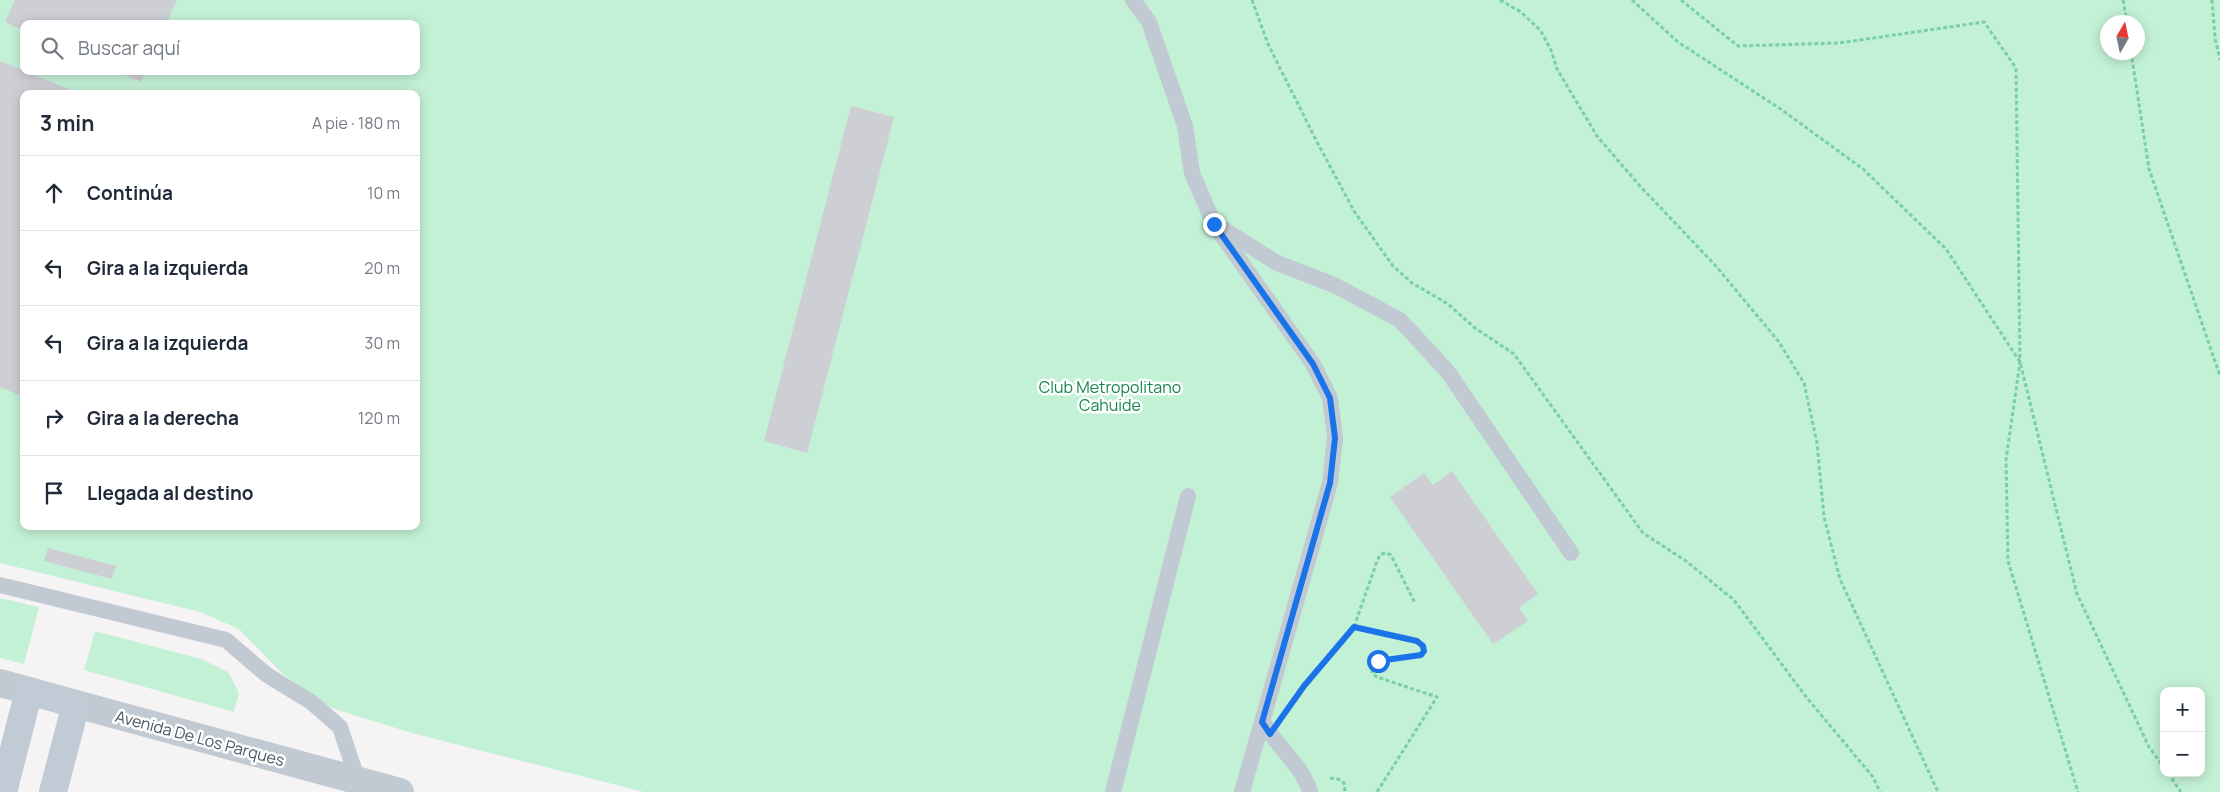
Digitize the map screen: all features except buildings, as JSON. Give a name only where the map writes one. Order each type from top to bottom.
[{"type":"street","name":"Avenida De Los Parques","points":[[0,684],[400,792]]},
{"type":"street","points":[[3,792],[29,692]]},
{"type":"street","points":[[53,792],[76,704]]},
{"type":"lane","points":[[1134,0],[1149,22],[1185,126],[1192,173],[1214,224],[1313,364],[1330,398],[1335,438],[1330,483],[1266,728],[1242,792]]},
{"type":"lane","points":[[1214,224],[1277,263],[1334,285],[1400,320],[1448,372],[1572,553]]},
{"type":"lane","points":[[1113,792],[1188,496]]},
{"type":"lane","points":[[0,585],[226,640],[267,675],[311,702],[340,727],[358,781]]},
{"type":"lane","points":[[1266,728],[1303,776],[1310,792]]},
{"type":"path","points":[[1252,0],[1268,44],[1317,142],[1354,211],[1392,266],[1412,283],[1448,304],[1474,328],[1514,354],[1643,533],[1686,561],[1734,600],[1807,698],[1873,777],[1880,792]]},
{"type":"path","points":[[1500,0],[1521,12],[1541,31],[1552,50],[1557,69],[1597,136],[1639,185],[1715,265],[1779,342],[1804,383],[1817,443],[1824,517],[1840,579],[1938,792]]},
{"type":"path","points":[[1632,0],[1678,42],[1782,110],[1863,170],[1946,249],[2020,362],[2076,594],[2149,747],[2160,762]]},
{"type":"path","points":[[1681,0],[1738,46],[1839,43],[1984,22],[2016,68],[2020,362],[2006,460],[2008,562],[2078,792]]},
{"type":"path","points":[[2123,0],[2125,15]]},
{"type":"path","points":[[2212,0],[2215,38],[2220,60]]},
{"type":"path","points":[[2132,60],[2149,168],[2220,376]]},
{"type":"path","points":[[1266,728],[1354,627],[1380,555],[1385,553],[1391,555],[1415,603]]},
{"type":"path","points":[[1354,627],[1417,641],[1423,646],[1424,651],[1421,655],[1378,661],[1372,666],[1372,673],[1437,697],[1377,792]]},
{"type":"path","points":[[2171,777],[2181,792]]},
{"type":"green space","name":"Club Metropolitano Cahuide","points":[[0,0],[2220,0],[2220,792],[644,792],[412,733],[328,707],[283,674],[239,629],[200,612],[0,563]]},
{"type":"green space","points":[[0,598],[39,607],[24,664],[0,658]]},
{"type":"green space","points":[[95,631],[201,659],[228,672],[239,693],[234,712],[84,670]]},
{"type":"route","points":[[1214,224],[1313,364],[1330,398],[1335,438],[1330,483],[1262,722],[1270,734],[1304,686],[1354,627],[1417,641],[1423,646],[1424,651],[1421,655],[1378,661]]}]
